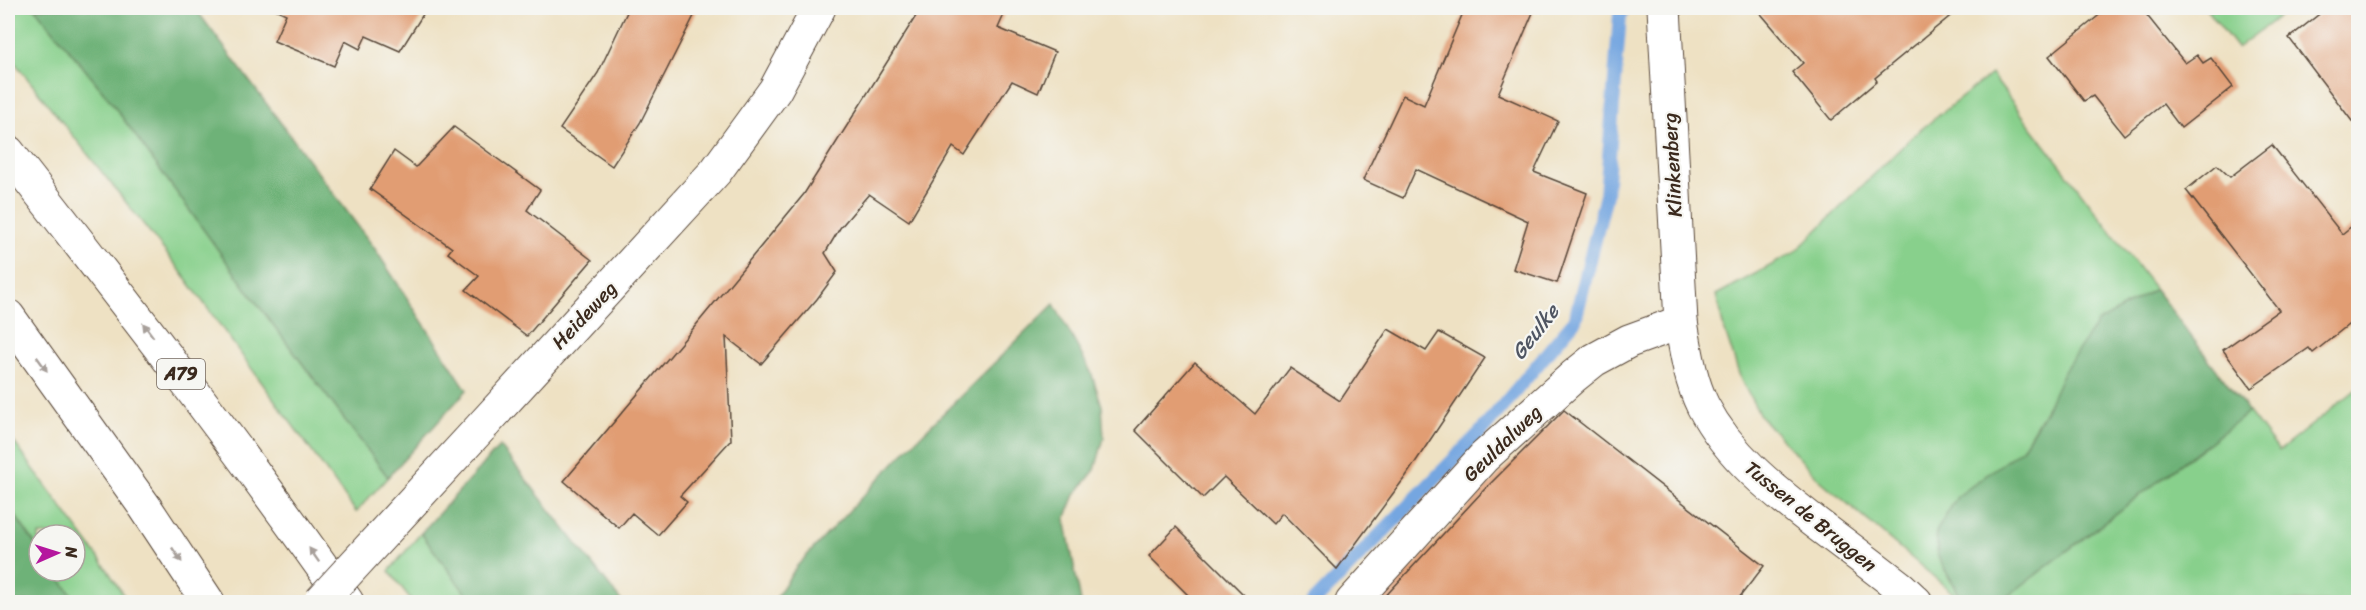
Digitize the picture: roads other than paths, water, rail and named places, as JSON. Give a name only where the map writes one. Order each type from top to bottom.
[{"type":"main road","name":"Heideweg","points":[[320,603],[716,171],[775,90],[819,8]]},
{"type":"main road","name":"Klinkenberg","points":[[1664,8],[1681,322]]},
{"type":"main road","name":"A79","points":[[8,152],[144,326],[281,508],[347,603]]},
{"type":"main road","points":[[8,316],[145,507],[208,603]]},
{"type":"main road","name":"Geuldalweg","points":[[1352,603],[1484,457],[1574,376],[1594,360],[1629,341],[1681,322]]},
{"type":"main road","name":"Tussen de Bruggen","points":[[1681,322],[1689,369],[1695,386],[1713,422],[1736,455],[1768,487],[1901,588],[1916,603]]},
{"type":"waterway","name":"Geulke","points":[[1314,602],[1480,433],[1575,320],[1606,195],[1620,15],[1625,8]]}]
